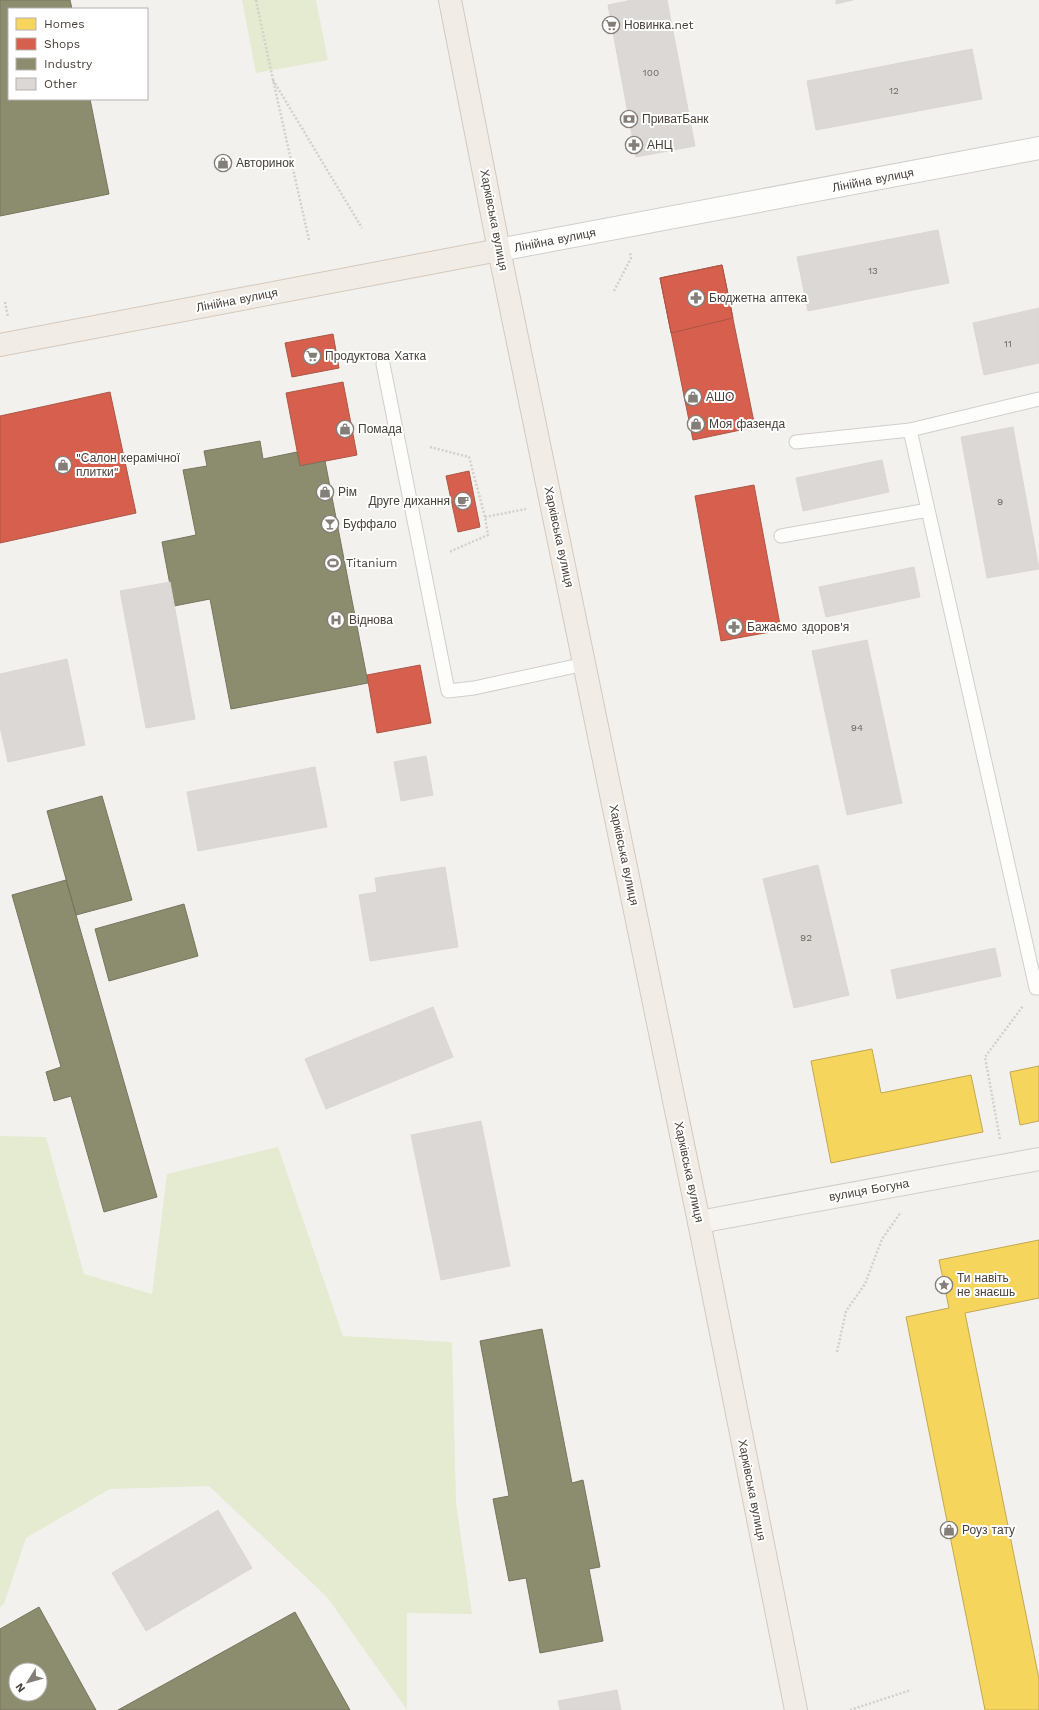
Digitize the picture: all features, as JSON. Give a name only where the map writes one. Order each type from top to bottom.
[{"type":"main road","name":"Харківська вулиця","points":[[450,0],[499,250],[699,1222],[796,1710]]},
{"type":"main road","name":"Лінійна вулиця","points":[[0,345],[499,250]]},
{"type":"main road","name":"вулиця Богуна","points":[[699,1222],[1039,1159]]},
{"type":"street","name":"Лінійна вулиця","points":[[499,250],[1039,148]]},
{"type":"lane","points":[[383,364],[448,691],[474,688],[585,664]]},
{"type":"lane","points":[[796,442],[910,430],[1039,399]]},
{"type":"lane","points":[[910,430],[1038,988]]},
{"type":"lane","points":[[781,536],[928,510]]},
{"type":"path","points":[[256,0],[309,240]]},
{"type":"path","points":[[273,80],[362,228]]},
{"type":"path","points":[[614,291],[631,258],[622,227]]},
{"type":"path","points":[[430,447],[469,457],[485,517],[488,535],[449,552]]},
{"type":"path","points":[[485,517],[552,504]]},
{"type":"path","points":[[1000,1143],[985,1057],[1038,988]]},
{"type":"path","points":[[838,1352],[846,1311],[865,1284],[882,1239],[905,1209]]},
{"type":"path","points":[[850,1710],[911,1690]]},
{"type":"green space","points":[[242,0],[316,0],[328,60],[256,73]]},
{"type":"green space","points":[[0,1136],[46,1137],[84,1274],[152,1294],[167,1174],[278,1147],[343,1336],[452,1342],[456,1503],[472,1614],[407,1613],[407,1710],[327,1597],[209,1486],[110,1489],[26,1538],[4,1604],[0,1607]]},
{"type":"building: Homes","points":[[872,1049],[881,1093],[971,1075],[983,1132],[831,1163],[811,1061]]},
{"type":"building: Homes","points":[[1039,1066],[1039,1121],[1020,1125],[1010,1072]]},
{"type":"building: Homes","points":[[1039,1240],[1039,1298],[965,1313],[1039,1679],[1039,1710],[985,1710],[906,1317],[949,1308],[939,1260]]},
{"type":"building: Shops","points":[[722,265],[755,427],[693,440],[660,278]]},
{"type":"building: Shops","name":"Бюджетна аптека","points":[[722,265],[733,318],[671,333],[660,278]]},
{"type":"building: Shops","name":"Продуктова Хатка","points":[[333,334],[339,368],[292,377],[285,343]]},
{"type":"building: Shops","points":[[343,382],[357,455],[300,466],[286,393]]},
{"type":"building: Shops","name":"\"Салон керамічної плитки\"","points":[[110,392],[136,513],[0,543],[0,416]]},
{"type":"building: Shops","name":"Друге дихання","points":[[469,471],[480,527],[458,532],[446,476]]},
{"type":"building: Shops","points":[[754,485],[781,630],[721,641],[695,496]]},
{"type":"building: Shops","points":[[420,665],[431,723],[377,733],[367,675]]},
{"type":"building: Industry","points":[[0,0],[70,0],[72,8],[8,8],[8,100],[90,100],[109,194],[0,216]]},
{"type":"building: Industry","points":[[260,441],[263,459],[297,452],[300,466],[325,461],[368,683],[231,709],[210,599],[174,606],[162,542],[196,535],[183,470],[207,466],[204,451]]},
{"type":"building: Industry","points":[[102,796],[132,900],[76,915],[47,811]]},
{"type":"building: Industry","points":[[66,880],[157,1197],[104,1212],[71,1096],[54,1101],[46,1072],[61,1067],[12,895]]},
{"type":"building: Industry","points":[[184,904],[198,956],[109,981],[95,929]]},
{"type":"building: Industry","points":[[542,1329],[572,1483],[583,1480],[600,1567],[589,1569],[603,1641],[540,1653],[526,1578],[509,1581],[493,1499],[509,1496],[480,1341]]},
{"type":"building: Industry","points":[[39,1607],[96,1710],[0,1710],[0,1629]]},
{"type":"building: Industry","points":[[295,1612],[350,1710],[118,1710]]},
{"type":"building: Other","points":[[632,0],[667,0],[695,146],[636,157],[608,5]]},
{"type":"building: Other","points":[[836,0],[853,0],[836,4]]},
{"type":"building: Other","points":[[972,49],[982,99],[816,130],[807,81]]},
{"type":"building: Other","points":[[938,230],[949,283],[808,311],[797,257]]},
{"type":"building: Other","points":[[1039,308],[1039,363],[984,375],[973,323]]},
{"type":"building: Other","points":[[1013,427],[1039,569],[987,578],[961,437]]},
{"type":"building: Other","points":[[882,460],[889,492],[803,511],[796,478]]},
{"type":"building: Other","points":[[914,567],[920,597],[826,617],[819,587]]},
{"type":"building: Other","points":[[170,582],[195,719],[146,728],[120,591]]},
{"type":"building: Other","points":[[867,640],[902,803],[847,815],[812,651]]},
{"type":"building: Other","points":[[67,659],[85,745],[8,762],[0,727],[0,674]]},
{"type":"building: Other","points":[[426,756],[433,795],[401,801],[394,762]]},
{"type":"building: Other","points":[[315,767],[327,827],[198,851],[187,792]]},
{"type":"building: Other","points":[[818,865],[849,995],[794,1008],[763,879]]},
{"type":"building: Other","points":[[445,867],[458,947],[370,961],[359,895],[377,892],[375,878]]},
{"type":"building: Other","points":[[995,948],[1001,976],[897,999],[891,970]]},
{"type":"building: Other","points":[[433,1007],[453,1057],[326,1109],[305,1059]]},
{"type":"building: Other","points":[[481,1121],[510,1266],[441,1280],[411,1135]]},
{"type":"building: Other","points":[[218,1510],[252,1568],[146,1631],[112,1573]]},
{"type":"building: Other","points":[[617,1690],[621,1710],[560,1710],[558,1701]]},
{"type":"place","name":"Новинка.net","points":[[611,25]]},
{"type":"place","name":"ПриватБанк","points":[[629,119]]},
{"type":"place","name":"АНЦ","points":[[634,145]]},
{"type":"place","name":"Авторинок","points":[[223,163]]},
{"type":"place","name":"Бюджетна аптека","points":[[696,298]]},
{"type":"place","name":"Продуктова Хатка","points":[[312,356]]},
{"type":"place","name":"АШО","points":[[693,397]]},
{"type":"place","name":"Моя фазенда","points":[[696,424]]},
{"type":"place","name":"Помада","points":[[345,429]]},
{"type":"place","name":"\"Салон керамічної плитки\"","points":[[63,465]]},
{"type":"place","name":"Рім","points":[[325,492]]},
{"type":"place","name":"Друге дихання","points":[[463,501]]},
{"type":"place","name":"Буффало","points":[[330,524]]},
{"type":"place","name":"Titanium","points":[[333,563]]},
{"type":"place","name":"Віднова","points":[[336,620]]},
{"type":"place","name":"Бажаємо здоров'я","points":[[734,627]]},
{"type":"place","name":"Ти навіть не знаєшь","points":[[944,1285]]},
{"type":"place","name":"Роуз тату","points":[[949,1530]]}]
